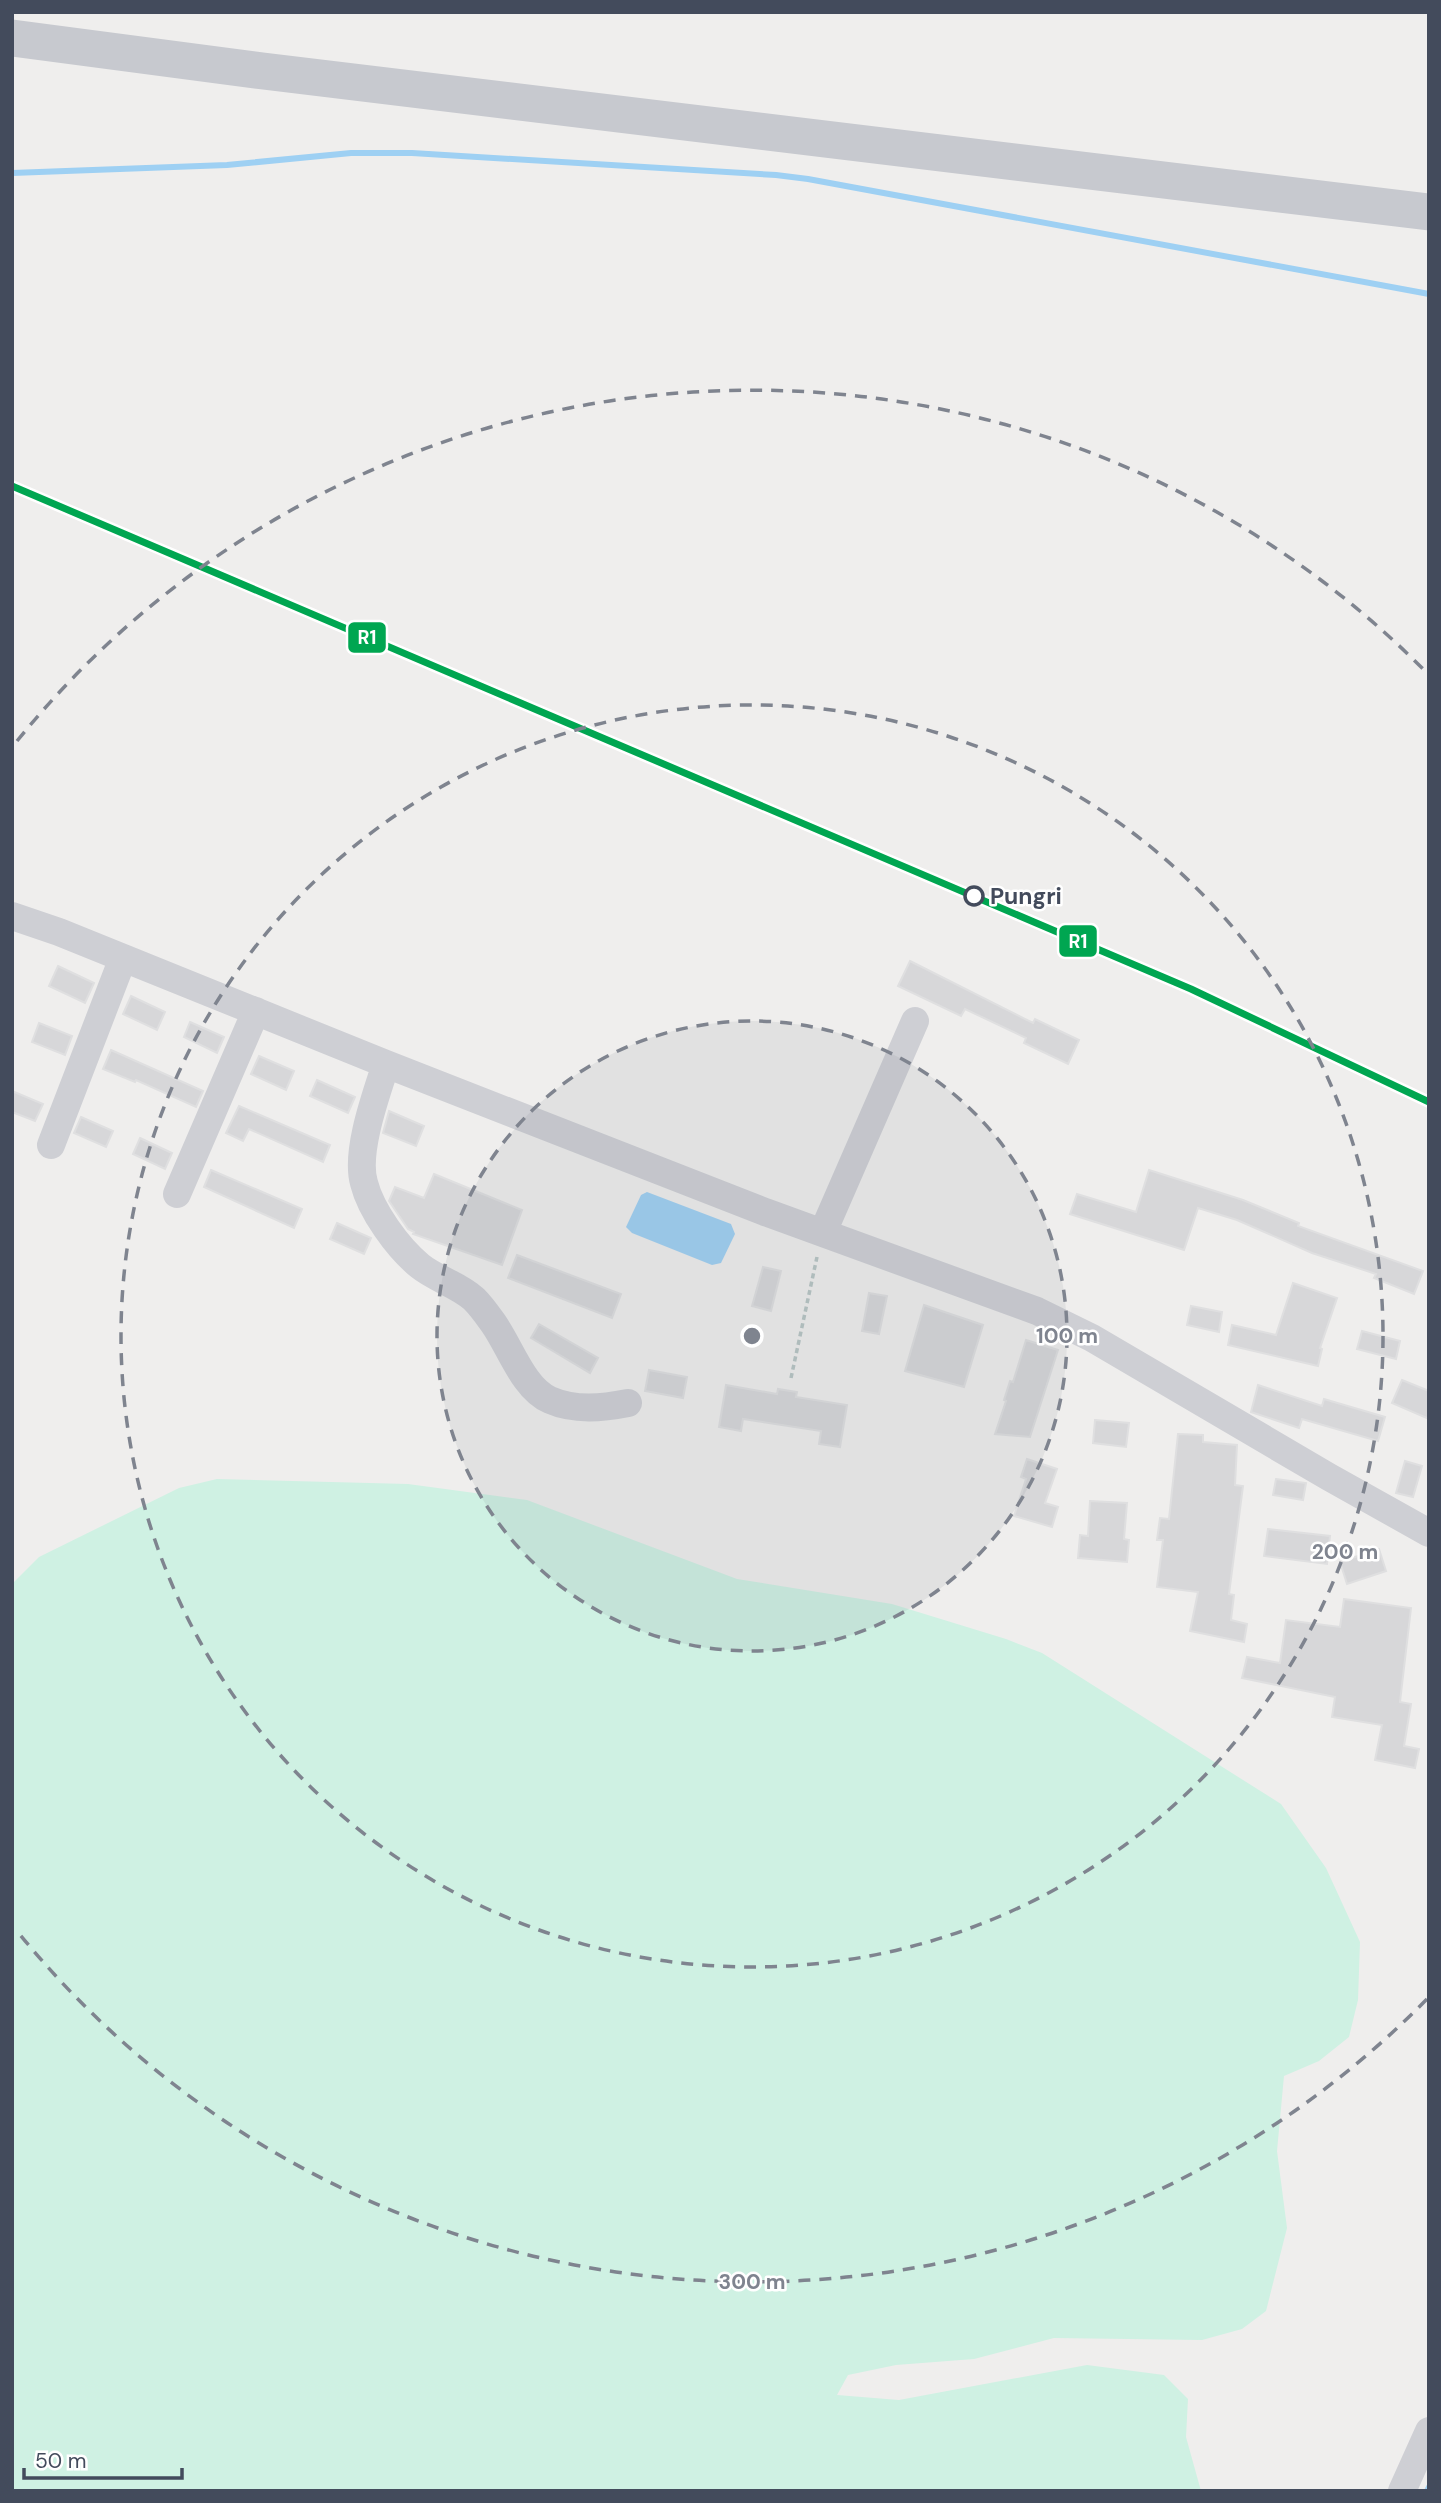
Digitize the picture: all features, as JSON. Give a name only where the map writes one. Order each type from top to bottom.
[{"type":"main road","points":[[12,38],[262,71],[1429,212]]},
{"type":"street","points":[[12,916],[765,1212],[992,1294],[1092,1338],[1329,1477],[1429,1532]]},
{"type":"street","points":[[51,1145],[123,958]]},
{"type":"street","points":[[177,1194],[256,1011]]},
{"type":"street","points":[[823,1231],[915,1021]]},
{"type":"street","points":[[386,1064],[370,1114],[363,1180],[369,1201],[390,1232],[420,1265],[473,1298],[493,1322],[533,1387],[548,1400],[599,1408],[628,1402]]},
{"type":"street","points":[[1402,2491],[1429,2431]]},
{"type":"path","points":[[791,1378],[823,1231]]},
{"type":"green space","points":[[217,1479],[408,1484],[527,1500],[737,1579],[892,1604],[1006,1639],[1042,1653],[1281,1804],[1326,1868],[1360,1942],[1358,2000],[1349,2037],[1319,2061],[1284,2076],[1277,2151],[1287,2228],[1266,2311],[1242,2329],[1202,2340],[1054,2338],[974,2359],[896,2365],[848,2375],[837,2395],[899,2400],[1087,2365],[1164,2375],[1188,2399],[1186,2437],[1201,2491],[12,2491],[12,1584],[39,1557],[179,1488]]},
{"type":"water","points":[[647,1192],[731,1224],[735,1234],[721,1263],[712,1265],[632,1233],[626,1227],[641,1195]]},
{"type":"building","points":[[910,961],[1033,1023],[1035,1019],[1079,1040],[1068,1064],[1024,1043],[1026,1038],[965,1009],[961,1016],[898,986]]},
{"type":"building","points":[[58,966],[94,983],[85,1003],[49,986]]},
{"type":"building","points":[[131,996],[165,1012],[157,1030],[123,1014]]},
{"type":"building","points":[[190,1022],[224,1037],[217,1053],[184,1037]]},
{"type":"building","points":[[39,1023],[72,1036],[65,1055],[32,1042]]},
{"type":"building","points":[[111,1050],[203,1091],[196,1107],[136,1080],[135,1082],[103,1069]]},
{"type":"building","points":[[259,1056],[294,1071],[286,1090],[251,1074]]},
{"type":"building","points":[[317,1080],[355,1097],[348,1113],[310,1096]]},
{"type":"building","points":[[12,1091],[43,1104],[35,1121],[12,1112]]},
{"type":"building","points":[[239,1106],[330,1145],[323,1162],[249,1129],[243,1141],[226,1133]]},
{"type":"building","points":[[389,1111],[424,1126],[416,1146],[383,1133]]},
{"type":"building","points":[[81,1117],[113,1131],[106,1147],[74,1133]]},
{"type":"building","points":[[140,1138],[172,1153],[165,1169],[133,1154]]},
{"type":"building","points":[[211,1170],[302,1209],[294,1228],[204,1187]]},
{"type":"building","points":[[1149,1170],[1243,1200],[1299,1223],[1298,1226],[1423,1271],[1414,1294],[1374,1278],[1376,1274],[1312,1253],[1237,1220],[1198,1208],[1184,1250],[1070,1214],[1077,1194],[1136,1212]]},
{"type":"building","points":[[434,1174],[522,1210],[502,1265],[413,1234],[414,1232],[408,1229],[389,1201],[395,1187],[424,1198]]},
{"type":"building","points":[[337,1223],[371,1238],[364,1254],[330,1239]]},
{"type":"building","points":[[517,1255],[621,1294],[612,1318],[508,1278]]},
{"type":"building","points":[[763,1267],[781,1271],[771,1311],[752,1306]]},
{"type":"building","points":[[1293,1283],[1337,1298],[1320,1348],[1318,1366],[1228,1345],[1232,1325],[1276,1335]]},
{"type":"building","points":[[869,1293],[887,1296],[879,1334],[862,1331]]},
{"type":"building","points":[[924,1305],[983,1325],[964,1387],[905,1371]]},
{"type":"building","points":[[1191,1306],[1222,1312],[1219,1332],[1187,1325]]},
{"type":"building","points":[[539,1324],[598,1358],[590,1373],[531,1338]]},
{"type":"building","points":[[1362,1331],[1400,1341],[1396,1359],[1357,1349]]},
{"type":"building","points":[[1026,1340],[1058,1350],[1030,1437],[995,1434],[1010,1381],[1013,1382]]},
{"type":"building","points":[[649,1370],[687,1377],[683,1398],[645,1391]]},
{"type":"building","points":[[1402,1380],[1429,1391],[1429,1419],[1392,1403]]},
{"type":"building","points":[[726,1385],[777,1394],[778,1389],[797,1392],[796,1397],[847,1405],[840,1447],[819,1444],[821,1431],[743,1419],[741,1431],[719,1427]]},
{"type":"building","points":[[1258,1385],[1322,1406],[1324,1399],[1385,1417],[1378,1441],[1302,1419],[1299,1428],[1251,1412]]},
{"type":"building","points":[[1095,1420],[1129,1423],[1126,1447],[1093,1443]]},
{"type":"building","points":[[1178,1434],[1203,1435],[1203,1442],[1237,1445],[1235,1485],[1243,1486],[1229,1594],[1234,1595],[1231,1620],[1247,1624],[1244,1642],[1190,1631],[1198,1592],[1157,1587],[1163,1540],[1157,1540],[1160,1518],[1169,1519]]},
{"type":"building","points":[[1027,1459],[1057,1469],[1045,1503],[1058,1507],[1052,1527],[1014,1516],[1026,1479],[1021,1477]]},
{"type":"building","points":[[1405,1461],[1422,1466],[1413,1497],[1396,1493]]},
{"type":"building","points":[[1276,1479],[1306,1483],[1303,1500],[1273,1495]]},
{"type":"building","points":[[1090,1501],[1127,1503],[1124,1539],[1129,1540],[1127,1562],[1078,1558],[1080,1535],[1088,1536]]},
{"type":"building","points":[[1268,1529],[1330,1536],[1327,1564],[1264,1556]]},
{"type":"building","points":[[1379,1549],[1386,1571],[1347,1584],[1340,1562]]},
{"type":"building","points":[[1344,1599],[1411,1608],[1400,1702],[1411,1704],[1404,1746],[1419,1749],[1415,1768],[1375,1760],[1382,1725],[1332,1717],[1335,1697],[1242,1678],[1247,1657],[1280,1663],[1286,1620],[1340,1627]]},
{"type":"waterway","points":[[12,173],[227,165],[351,153],[412,153],[776,175],[1429,294]]},
{"type":"waterway","points":[[1427,2491],[1429,2487]]},
{"type":"railway","points":[[12,486],[1191,989],[1429,1102]]},
{"type":"transit line","name":"R1","points":[[12,486],[1191,989],[1429,1102]]},
{"type":"place","name":"Pungri","points":[[974,896]]}]
